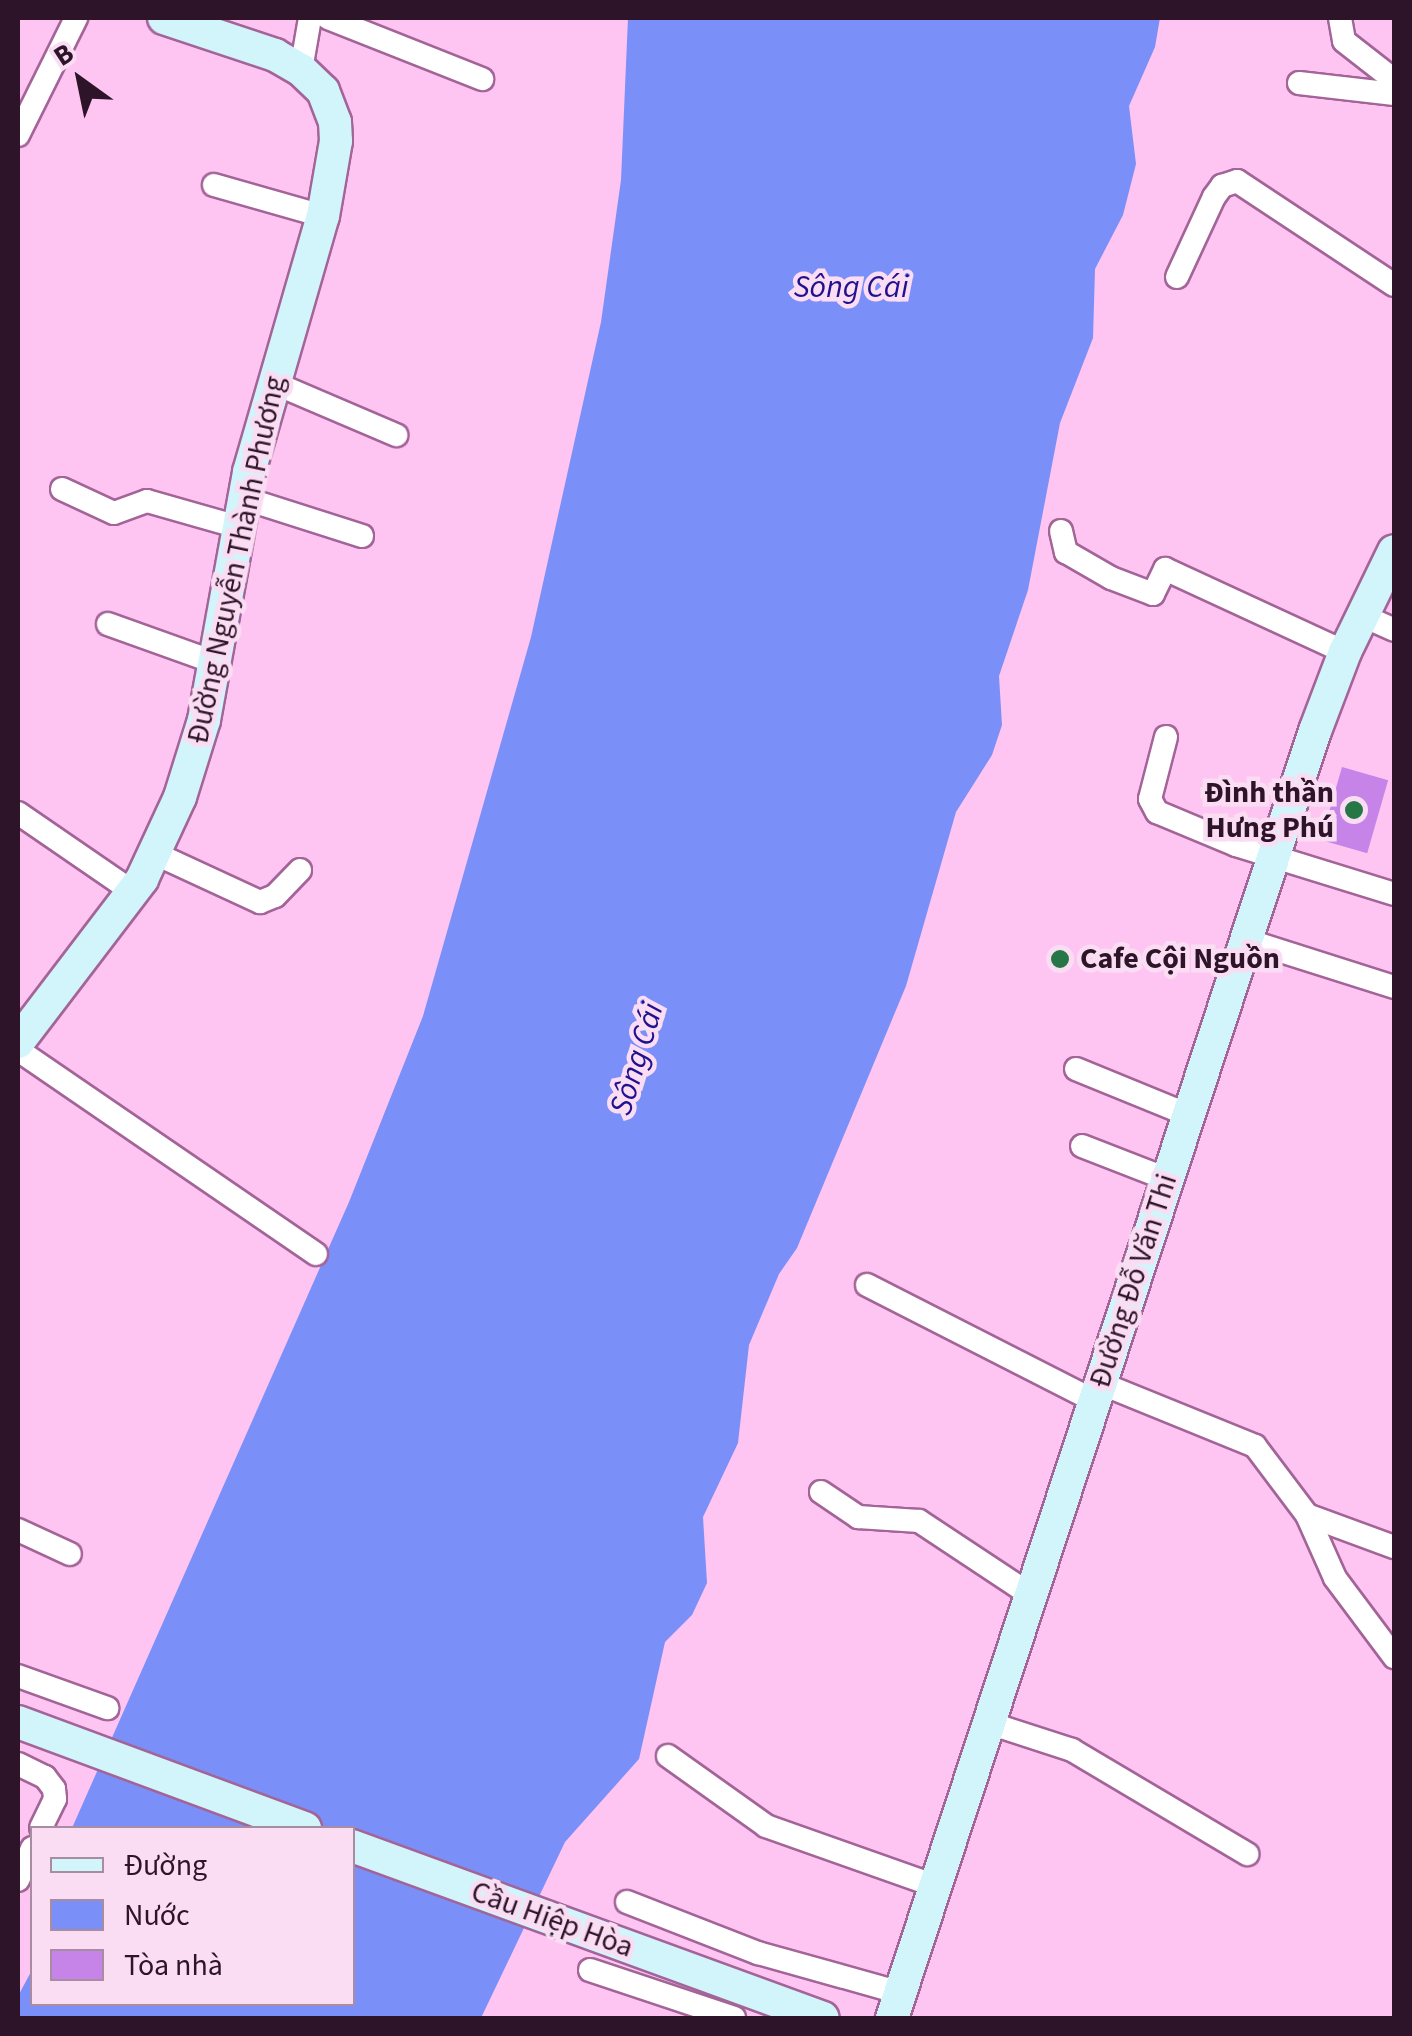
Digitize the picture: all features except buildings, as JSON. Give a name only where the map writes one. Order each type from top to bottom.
[{"type":"main road","name":"Đường Nguyễn Thành Phương","points":[[18,1042],[133,892],[156,854],[196,748],[241,513],[323,216],[335,122],[322,91],[301,70],[260,49],[164,18]]},
{"type":"main road","name":"Đường Đỗ Văn Thi","points":[[896,2006],[1274,855],[1345,652],[1394,551]]},
{"type":"main road","points":[[18,1722],[300,1826]]},
{"type":"main road","name":"Cầu Hiệp Hòa","points":[[355,1847],[743,2006],[823,2018]]},
{"type":"street","points":[[18,135],[76,18]]},
{"type":"street","points":[[301,70],[310,18]]},
{"type":"street","points":[[328,18],[482,79]]},
{"type":"street","points":[[1340,18],[1344,41],[1394,80]]},
{"type":"street","points":[[1299,82],[1394,94]]},
{"type":"street","points":[[1176,277],[1214,197],[1222,186],[1238,181],[1394,285]]},
{"type":"street","points":[[214,185],[323,216]]},
{"type":"street","points":[[274,383],[396,435]]},
{"type":"street","points":[[62,489],[114,513],[148,501],[241,513],[362,536]]},
{"type":"street","points":[[1061,531],[1066,552],[1111,578],[1154,594],[1165,569],[1345,652]]},
{"type":"street","points":[[1362,615],[1394,630]]},
{"type":"street","points":[[108,624],[214,662]]},
{"type":"street","points":[[1166,736],[1152,806],[1236,845],[1394,894]]},
{"type":"street","points":[[18,814],[133,892]]},
{"type":"street","points":[[156,854],[260,902],[275,896],[300,870]]},
{"type":"street","points":[[1246,940],[1394,987]]},
{"type":"street","points":[[18,1050],[316,1254]]},
{"type":"street","points":[[1076,1069],[1189,1115]]},
{"type":"street","points":[[1082,1146],[1168,1178]]},
{"type":"street","points":[[867,1285],[1098,1392],[1245,1440],[1263,1455],[1307,1515],[1335,1578],[1394,1657]]},
{"type":"street","points":[[821,1492],[858,1517],[919,1521],[1031,1594]]},
{"type":"street","points":[[1307,1515],[1394,1546]]},
{"type":"street","points":[[18,1530],[70,1554]]},
{"type":"street","points":[[18,1676],[106,1708]]},
{"type":"street","points":[[989,1723],[1072,1750],[1247,1854]]},
{"type":"street","points":[[668,1756],[766,1826],[935,1886]]},
{"type":"street","points":[[18,1764],[45,1777],[54,1789],[53,1804],[42,1826]]},
{"type":"street","points":[[18,1880],[30,1853]]},
{"type":"street","points":[[627,1902],[896,2006]]},
{"type":"street","points":[[590,1970],[743,2006]]},
{"type":"water","name":"Sông Cái","points":[[628,18],[1160,18],[1155,47],[1129,106],[1136,164],[1123,215],[1095,269],[1093,338],[1060,423],[1028,590],[999,676],[1002,725],[992,755],[956,812],[906,986],[797,1248],[779,1274],[749,1345],[738,1443],[703,1517],[707,1583],[692,1615],[665,1642],[639,1759],[565,1842],[481,2018],[18,2018],[18,1996],[30,1974],[30,2006],[355,2006],[355,1826],[73,1826],[349,1202],[423,1016],[531,637],[601,322],[621,180]]},
{"type":"place","name":"Đình thần Hưng Phú","points":[[1354,810]]},
{"type":"place","name":"Cafe Cội Nguồn","points":[[1060,959]]}]
